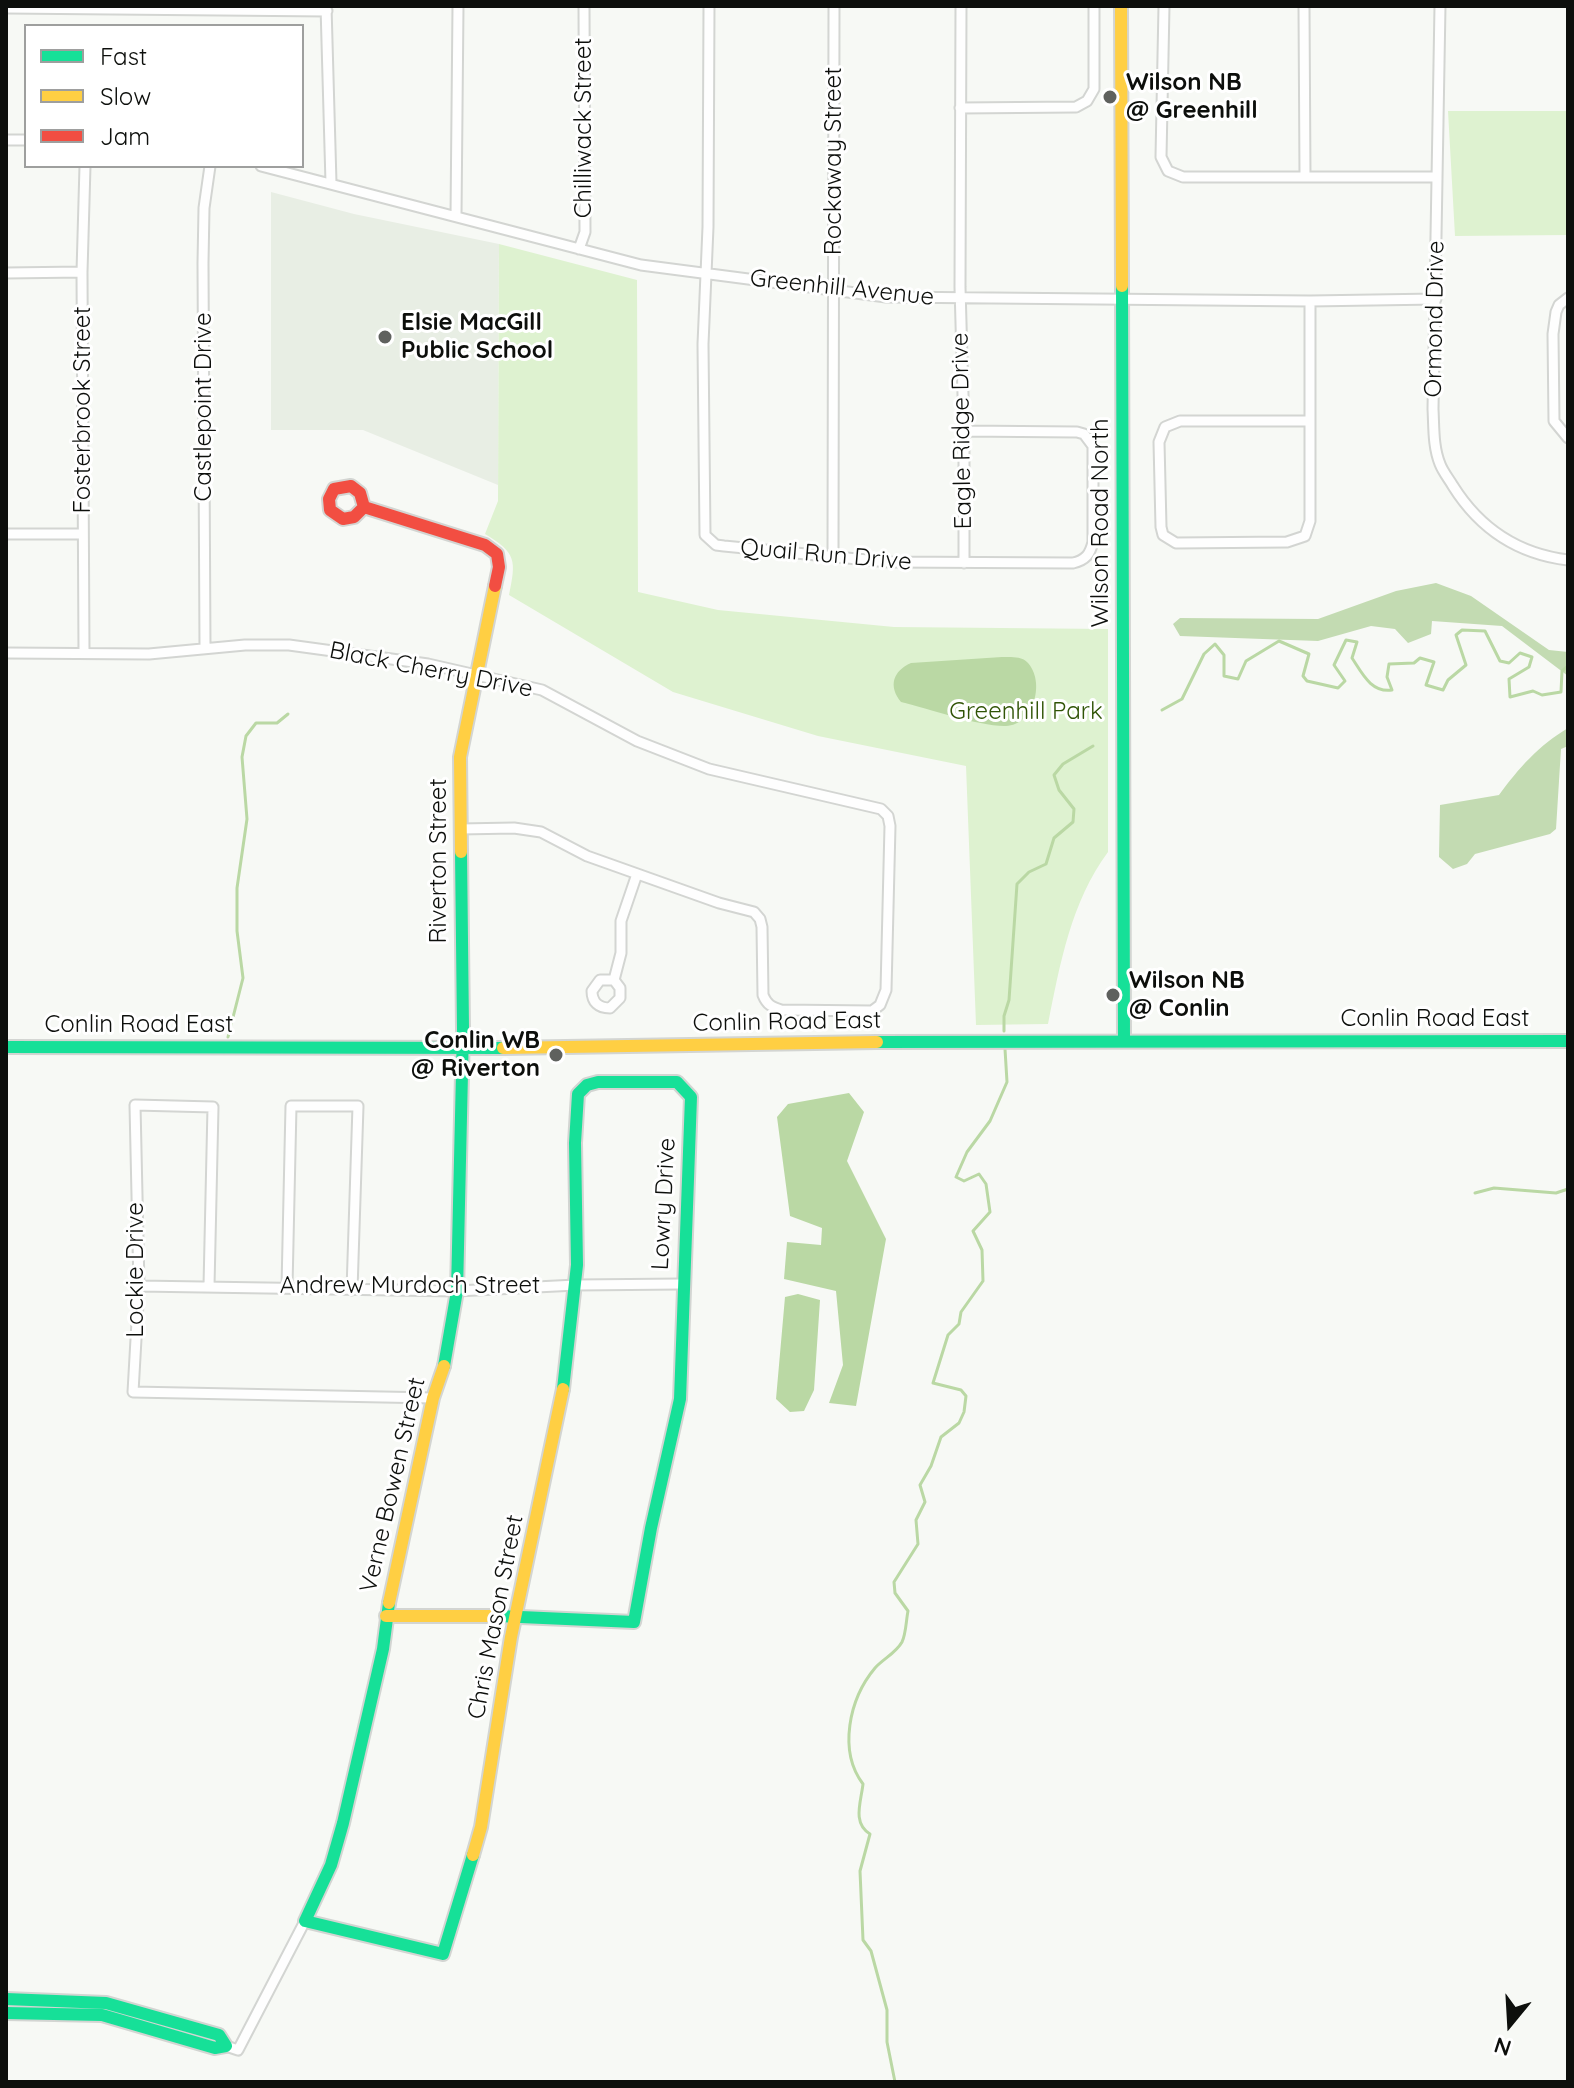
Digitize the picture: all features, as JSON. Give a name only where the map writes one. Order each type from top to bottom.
[{"type":"street","points":[[456,216],[458,6]]},
{"type":"street","name":"Chilliwack Street","points":[[579,249],[585,232],[584,6]]},
{"type":"street","name":"Quail Run Drive","points":[[709,6],[703,344],[705,535],[708,540],[724,546],[888,562],[1073,563],[1083,560],[1090,552],[1093,526],[1093,446],[1084,434],[964,431]]},
{"type":"street","name":"Rockaway Street","points":[[833,556],[834,6]]},
{"type":"street","name":"Eagle Ridge Drive","points":[[961,6],[960,299],[964,563]]},
{"type":"street","points":[[960,108],[1076,107],[1087,101],[1094,89],[1094,6]]},
{"type":"street","name":"Wilson Road North","points":[[1121,6],[1124,1040]]},
{"type":"street","points":[[1164,6],[1161,157],[1168,171],[1183,177],[1436,177]]},
{"type":"street","points":[[1304,6],[1305,177]]},
{"type":"street","name":"Ormond Drive","points":[[1440,6],[1433,409],[1440,465],[1470,511],[1489,530],[1520,548],[1568,560]]},
{"type":"street","points":[[6,8],[326,9],[331,183]]},
{"type":"street","name":"Fosterbrook Street","points":[[84,653],[82,272],[85,168]]},
{"type":"street","name":"Castlepoint Drive","points":[[205,648],[203,263],[204,208],[210,168]]},
{"type":"street","name":"Greenhill Avenue","points":[[269,168],[641,265],[886,297],[1310,301],[1436,299]]},
{"type":"street","points":[[6,273],[82,272]]},
{"type":"street","points":[[1568,298],[1556,312],[1553,334],[1554,421],[1568,438]]},
{"type":"street","points":[[1309,421],[1180,421],[1165,427],[1159,442],[1163,535],[1176,543],[1287,542],[1305,536],[1310,521],[1310,301]]},
{"type":"street","name":"Riverton Street","points":[[364,507],[485,545],[497,554],[499,567],[461,749],[462,1048]]},
{"type":"street","points":[[6,534],[83,534]]},
{"type":"street","name":"Black Cherry Drive","points":[[6,653],[149,654],[245,645],[306,647],[428,664],[542,690],[637,741],[709,769],[881,809],[888,816],[890,826],[884,999],[872,1011],[773,1008],[766,1003],[763,995],[762,927],[754,912],[719,903],[587,856],[541,832],[514,828],[460,829]]},
{"type":"street","points":[[614,980],[621,953],[621,921],[637,874]]},
{"type":"street","name":"Conlin Road East","points":[[6,1047],[462,1048],[1124,1040],[1197,1043],[1568,1041]]},
{"type":"street","name":"Verne Bowen Street","points":[[232,2048],[305,1921],[331,1865],[343,1823],[383,1649],[386,1616],[433,1398],[447,1359],[457,1291],[462,1048]]},
{"type":"street","name":"Lowry Drive","points":[[515,1616],[634,1622],[680,1399],[691,1097],[677,1082],[598,1082],[587,1085],[578,1094],[576,1285]]},
{"type":"street","name":"Lockie Drive","points":[[209,1286],[213,1107],[135,1105],[139,1286],[133,1392],[433,1398]]},
{"type":"street","points":[[287,1287],[291,1106],[358,1106],[352,1290]]},
{"type":"street","name":"Andrew Murdoch Street","points":[[139,1286],[457,1291],[682,1284]]},
{"type":"street","name":"Chris Mason Street","points":[[305,1921],[443,1954],[481,1827],[515,1616],[568,1371],[576,1285]]},
{"type":"street","points":[[386,1616],[515,1616]]},
{"type":"street","points":[[6,1999],[106,2003],[219,2035],[232,2048]]},
{"type":"street","points":[[6,2013],[102,2015],[215,2048],[232,2048]]},
{"type":"shaded area","name":"Elsie MacGill Public School","points":[[271,192],[354,214],[499,244],[498,485],[363,430],[271,430]]},
{"type":"shaded area","points":[[1436,583],[1471,596],[1549,650],[1568,652],[1568,676],[1502,626],[1432,621],[1431,634],[1408,643],[1395,629],[1371,626],[1318,641],[1180,636],[1173,624],[1180,618],[1318,619],[1396,591]]},
{"type":"shaded area","points":[[1002,657],[1025,660],[1036,680],[1030,710],[1016,724],[983,724],[901,702],[897,696],[894,685],[896,675],[911,663]]},
{"type":"shaded area","points":[[1568,728],[1568,746],[1561,749],[1556,829],[1550,834],[1475,854],[1467,864],[1453,869],[1439,857],[1440,805],[1499,795],[1530,758]]},
{"type":"shaded area","points":[[849,1093],[864,1112],[847,1161],[886,1239],[856,1406],[829,1403],[843,1365],[836,1291],[784,1279],[787,1242],[821,1245],[822,1228],[790,1216],[777,1117],[788,1104]]},
{"type":"shaded area","points":[[798,1294],[820,1300],[814,1390],[804,1411],[790,1412],[776,1399],[785,1297]]},
{"type":"green space","points":[[1448,111],[1568,111],[1568,235],[1455,236]]},
{"type":"green space","name":"Greenhill Park","points":[[499,244],[637,280],[638,592],[718,610],[894,627],[1108,629],[1108,852],[1095,871],[1076,913],[1048,1024],[976,1025],[966,766],[818,736],[673,692],[509,595],[512,559],[503,547],[485,534],[498,501]]},
{"type":"waterway","points":[[1162,710],[1182,699],[1204,654],[1215,644],[1224,655],[1224,676],[1238,679],[1246,661],[1279,641],[1309,654],[1303,676],[1307,681],[1338,688],[1345,681],[1334,665],[1346,640],[1357,642],[1352,658],[1364,676],[1373,685],[1385,690],[1392,690],[1387,677],[1389,664],[1414,663],[1420,658],[1434,662],[1426,685],[1443,690],[1448,680],[1466,665],[1456,635],[1462,630],[1485,631],[1500,661],[1509,663],[1520,653],[1532,657],[1529,667],[1509,679],[1510,697],[1533,691],[1542,695],[1561,692],[1562,671],[1568,666]]},
{"type":"waterway","points":[[228,1037],[243,978],[237,931],[237,888],[247,819],[242,757],[246,736],[256,723],[277,723],[288,714]]},
{"type":"waterway","points":[[1004,1031],[1017,884],[1029,872],[1046,864],[1054,838],[1073,822],[1074,809],[1059,790],[1054,775],[1063,764],[1093,746]]},
{"type":"waterway","points":[[895,2082],[887,2042],[887,2010],[871,1951],[863,1940],[860,1871],[870,1834],[859,1818],[863,1784],[851,1756],[850,1725],[866,1681],[902,1642],[908,1611],[895,1593],[894,1582],[918,1544],[916,1520],[925,1502],[920,1485],[931,1466],[941,1437],[959,1423],[964,1412],[966,1396],[961,1390],[933,1383],[948,1335],[959,1324],[961,1312],[983,1281],[982,1250],[973,1231],[990,1212],[986,1184],[979,1174],[964,1181],[956,1177],[967,1152],[990,1121],[1007,1082],[1005,1049]]},
{"type":"waterway","points":[[1475,1193],[1494,1188],[1556,1193],[1568,1189]]},
{"type":"traffic: fast","points":[[1122,286],[1124,1040]]},
{"type":"traffic: fast","points":[[444,1366],[457,1291],[463,1029],[461,852]]},
{"type":"traffic: fast","points":[[877,1042],[1568,1041]]},
{"type":"traffic: fast","points":[[6,1047],[503,1048]]},
{"type":"traffic: fast","points":[[498,1616],[634,1622],[680,1399],[691,1097],[677,1082],[598,1082],[587,1085],[578,1094],[575,1143],[577,1265],[563,1389]]},
{"type":"traffic: fast","points":[[389,1603],[383,1649],[343,1823],[331,1865],[305,1921],[443,1954],[473,1855]]},
{"type":"traffic: fast","points":[[6,1999],[106,2003],[219,2035],[226,2046],[215,2048],[102,2015],[6,2013]]},
{"type":"traffic: slow","points":[[1121,6],[1122,286]]},
{"type":"traffic: slow","points":[[461,852],[460,757],[495,586]]},
{"type":"traffic: slow","points":[[503,1048],[877,1042]]},
{"type":"traffic: slow","points":[[389,1603],[433,1398],[444,1366]]},
{"type":"traffic: slow","points":[[473,1855],[481,1827],[511,1637],[563,1389]]},
{"type":"traffic: slow","points":[[386,1616],[498,1616]]},
{"type":"traffic: jam","points":[[364,507],[354,517],[343,519],[330,510],[329,499],[334,489],[351,486],[360,493],[364,507],[485,545],[497,554],[499,567],[495,586]]},
{"type":"place","name":"Wilson NB @ Greenhill","points":[[1110,97]]},
{"type":"place","name":"Elsie MacGill Public School","points":[[385,337]]},
{"type":"place","name":"Wilson NB @ Conlin","points":[[1113,995]]},
{"type":"place","name":"Conlin WB @ Riverton","points":[[556,1055]]}]
